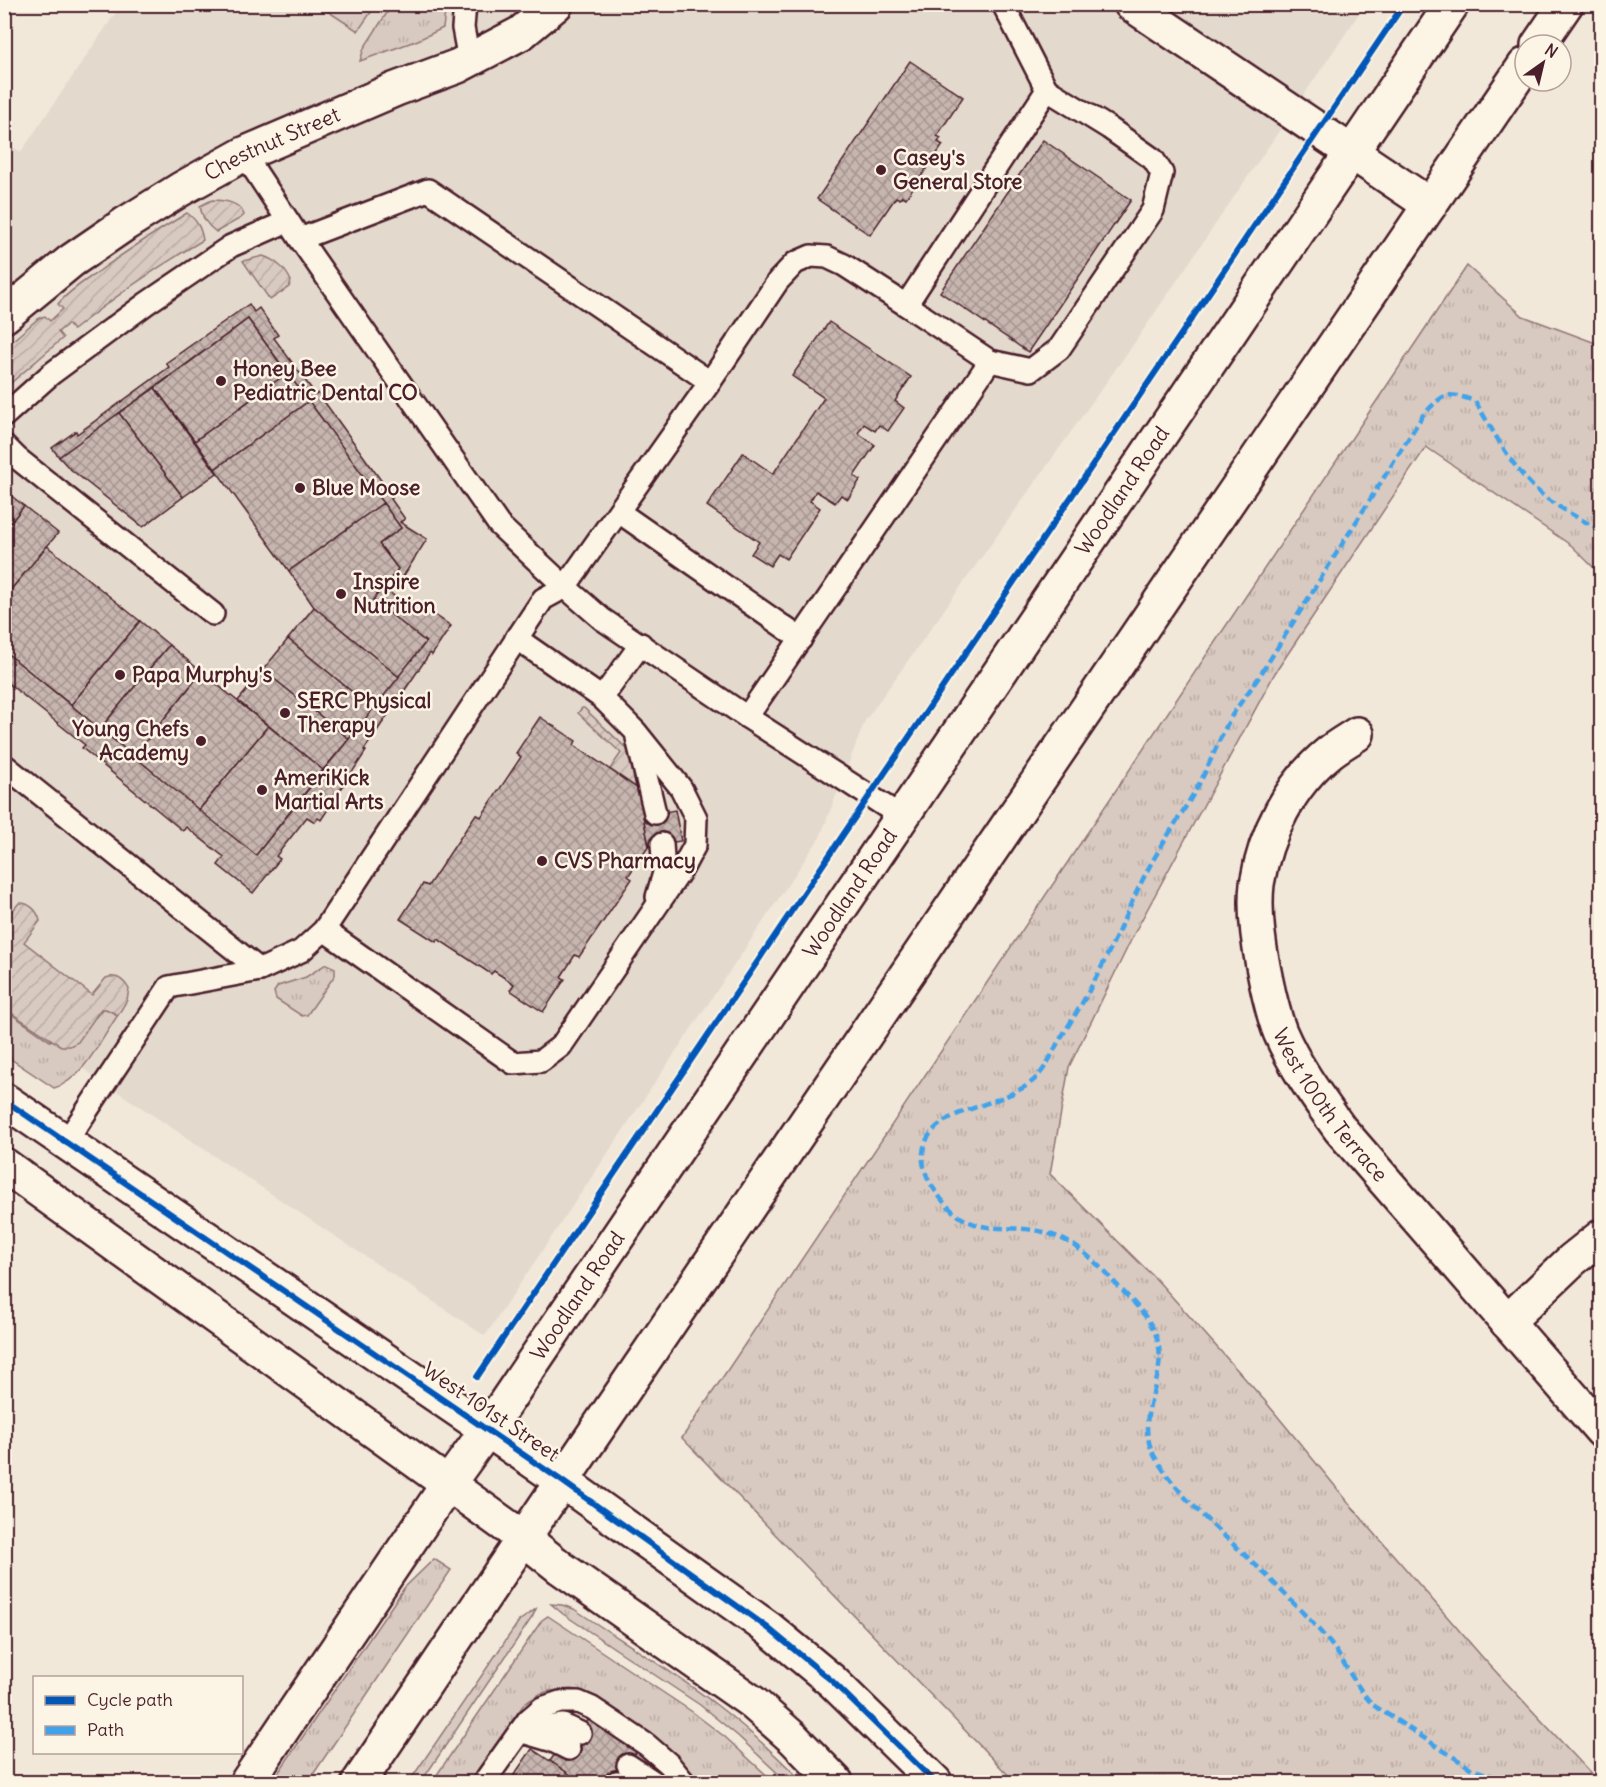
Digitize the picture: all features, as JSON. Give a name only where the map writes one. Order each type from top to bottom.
[{"type":"main road","name":"Chestnut Street","points":[[4,316],[71,261],[181,189],[244,154],[396,89],[458,66],[521,33],[556,4]]},
{"type":"main road","points":[[1131,4],[1430,205]]},
{"type":"main road","name":"Woodland Road","points":[[247,1782],[448,1484],[488,1430],[1452,4]]},
{"type":"main road","points":[[1546,33],[1566,4]]},
{"type":"main road","points":[[359,1782],[1513,83]]},
{"type":"main road","name":"West 100th Terrace","points":[[1357,734],[1329,753],[1306,776],[1284,806],[1268,841],[1257,886],[1257,936],[1266,983],[1280,1031],[1305,1080],[1340,1129],[1602,1431]]},
{"type":"main road","name":"West 101st Street","points":[[4,1101],[562,1481],[768,1628],[832,1681],[935,1782]]},
{"type":"main road","points":[[4,1165],[523,1538],[561,1568],[752,1702],[793,1738],[836,1782]]},
{"type":"main road","points":[[1507,1322],[1572,1260],[1602,1236]]},
{"type":"lane","points":[[465,4],[463,28],[469,60]]},
{"type":"lane","points":[[66,1142],[169,987],[260,970],[301,951],[324,930],[543,599],[565,587],[710,382],[778,281],[795,263],[811,256],[826,257],[844,265],[990,361],[1031,370],[1059,349],[1153,210],[1162,173],[1153,159],[1046,88],[1003,4]]},
{"type":"lane","points":[[906,305],[1047,90],[1046,88]]},
{"type":"lane","points":[[244,154],[300,239],[499,525],[602,619],[747,717],[902,817]]},
{"type":"lane","points":[[300,239],[428,190],[710,382]]},
{"type":"lane","points":[[4,416],[51,374],[147,303],[231,246],[288,221]]},
{"type":"lane","points":[[747,717],[990,361]]},
{"type":"lane","points":[[4,445],[17,458],[213,614]]},
{"type":"lane","points":[[618,512],[801,639]]},
{"type":"lane","points":[[324,930],[513,1063],[541,1061],[561,1046],[682,869],[695,845],[696,818],[681,788],[636,732],[602,698],[516,638]]},
{"type":"lane","points":[[602,698],[641,644]]},
{"type":"lane","points":[[636,732],[655,813]]},
{"type":"lane","points":[[4,765],[260,970]]},
{"type":"lane","points":[[651,915],[664,873],[662,844]]},
{"type":"lane","points":[[484,1782],[528,1720],[542,1708],[560,1702],[578,1702],[592,1708],[647,1745],[669,1764],[684,1782]]},
{"type":"lane","points":[[520,1731],[563,1725],[574,1741]]},
{"type":"lane","points":[[621,1776],[654,1782]]},
{"type":"shaded area","points":[[121,5],[1365,5],[1135,342],[865,721],[820,837],[485,1336],[5,1017],[4,142],[21,152]]},
{"type":"green space","points":[[318,5],[376,5],[358,31]]},
{"type":"green space","points":[[392,5],[446,5],[443,28],[418,40],[360,61],[364,48]]},
{"type":"green space","points":[[212,200],[226,201],[235,205],[244,215],[216,232],[205,221],[200,206]]},
{"type":"green space","points":[[187,213],[198,225],[203,240],[136,283],[73,330],[68,324],[58,332],[63,338],[5,388],[5,347],[39,318],[45,316],[50,321],[63,309],[58,304],[82,283]]},
{"type":"green space","points":[[263,256],[280,265],[291,281],[289,287],[270,300],[243,261]]},
{"type":"green space","points":[[1467,266],[1523,316],[1601,345],[1601,575],[1572,546],[1426,447],[1275,673],[1135,932],[1069,1067],[1050,1174],[1157,1280],[1265,1401],[1363,1520],[1484,1659],[1599,1782],[1015,1782],[682,1438]]},
{"type":"green space","points":[[582,708],[627,749],[636,787],[610,769],[621,753],[578,713]]},
{"type":"green space","points":[[19,903],[32,908],[40,921],[24,942],[92,995],[106,978],[110,977],[120,979],[129,989],[127,1000],[118,1015],[101,1009],[78,1042],[70,1046],[61,1046],[5,1009],[5,920]]},
{"type":"green space","points":[[326,964],[335,968],[335,975],[307,1015],[302,1016],[276,999],[274,992],[278,986],[306,977]]},
{"type":"green space","points":[[4,1009],[50,1041],[96,1017],[102,1009],[118,1015],[82,1068],[74,1077],[54,1088],[5,1055]]},
{"type":"green space","points":[[434,1559],[451,1570],[308,1782],[272,1782],[404,1588]]},
{"type":"green space","points":[[551,1604],[574,1609],[701,1693],[751,1733],[803,1782],[787,1782],[738,1736],[700,1705]]},
{"type":"green space","points":[[536,1609],[421,1782],[409,1782],[519,1621]]},
{"type":"green space","points":[[548,1616],[691,1711],[725,1737],[774,1782],[699,1782],[671,1753],[577,1690],[571,1689],[549,1691],[524,1704],[469,1782],[432,1782],[542,1620]]},
{"type":"building","name":"Casey's General Store","points":[[910,61],[963,97],[937,136],[941,138],[938,142],[943,145],[906,198],[896,197],[870,235],[817,199]]},
{"type":"building","name":"Casey's General Store","points":[[1043,140],[1131,200],[1028,352],[940,292]]},
{"type":"building","points":[[249,304],[254,312],[259,308],[278,335],[274,338],[316,395],[318,393],[393,497],[391,499],[405,519],[400,522],[427,539],[401,580],[393,574],[398,569],[379,544],[401,528],[248,319],[59,457],[52,448],[76,431],[77,434],[169,367],[166,363]]},
{"type":"building","name":"Honey Bee Pediatric Dental CO","points":[[248,319],[287,373],[195,441],[155,388]]},
{"type":"building","points":[[829,322],[911,377],[895,401],[904,408],[888,431],[879,425],[875,431],[864,424],[858,433],[875,445],[854,476],[860,480],[848,499],[841,495],[835,503],[816,491],[810,501],[820,508],[786,559],[778,554],[770,566],[751,554],[759,542],[707,506],[743,453],[773,474],[824,398],[792,376]]},
{"type":"building","points":[[287,373],[309,401],[215,469],[195,441]]},
{"type":"building","points":[[155,388],[217,473],[183,497],[119,413]]},
{"type":"building","name":"Blue Moose","points":[[309,401],[383,503],[289,571],[215,469]]},
{"type":"building","points":[[119,413],[183,497],[143,527],[69,468],[59,457]]},
{"type":"building","points":[[4,490],[24,506],[4,531]]},
{"type":"building","name":"Inspire Nutrition","points":[[383,503],[401,528],[379,544],[398,569],[373,600],[426,642],[399,677],[314,607],[289,571]]},
{"type":"building","points":[[24,506],[58,533],[4,598],[4,531]]},
{"type":"building","points":[[47,546],[140,621],[71,705],[4,651],[4,598]]},
{"type":"building","points":[[383,587],[417,614],[423,607],[451,626],[364,750],[366,751],[321,820],[318,818],[315,822],[307,817],[276,856],[280,859],[253,893],[218,865],[224,857],[186,827],[183,831],[82,748],[85,745],[4,680],[4,651],[256,855],[426,642],[373,600]]},
{"type":"building","points":[[314,607],[399,677],[373,709],[288,639]]},
{"type":"building","name":"Papa Murphy's","points":[[140,621],[169,645],[100,729],[71,705]]},
{"type":"building","points":[[288,639],[373,709],[349,739],[263,670]]},
{"type":"building","points":[[169,645],[202,672],[134,756],[100,729]]},
{"type":"building","name":"SERC Physical Therapy","points":[[263,670],[349,739],[323,770],[238,701]]},
{"type":"building","name":"Young Chefs Academy","points":[[202,672],[268,726],[199,810],[134,756]]},
{"type":"building","name":"CVS Pharmacy","points":[[540,717],[576,741],[574,745],[638,789],[649,846],[628,876],[632,879],[579,957],[575,955],[561,977],[565,979],[543,1012],[510,990],[514,984],[494,971],[491,974],[438,939],[436,942],[400,919],[423,884],[428,886],[476,814],[481,817],[521,757],[516,753]]},
{"type":"building","name":"AmeriKick Martial Arts","points":[[268,726],[323,770],[256,855],[199,810]]},
{"type":"building","points":[[675,810],[681,841],[649,846],[643,816]]},
{"type":"building","points":[[593,1713],[641,1745],[616,1782],[581,1782],[550,1761],[555,1754],[562,1759]]},
{"type":"building","points":[[532,1749],[550,1761],[581,1782],[509,1782]]},
{"type":"marked path","points":[[1510,1782],[1472,1769],[1373,1705],[1320,1631],[1183,1495],[1170,1479],[1150,1446],[1147,1431],[1160,1357],[1158,1342],[1152,1326],[1130,1298],[1091,1259],[1060,1238],[1026,1229],[980,1226],[965,1220],[951,1209],[936,1192],[927,1177],[923,1153],[931,1133],[944,1122],[960,1113],[1015,1092],[1030,1083],[1042,1071],[1098,973],[1151,864],[1198,786],[1231,717],[1259,677],[1423,415],[1436,402],[1451,395],[1475,401],[1526,480],[1549,500],[1602,531]]},
{"type":"cycle path","points":[[477,1377],[1404,4]]},
{"type":"cycle path","points":[[4,1100],[562,1481],[768,1628],[832,1681],[935,1782]]},
{"type":"place","name":"Casey's General Store","points":[[881,170]]},
{"type":"place","name":"Honey Bee Pediatric Dental CO","points":[[221,381]]},
{"type":"place","name":"Blue Moose","points":[[300,488]]},
{"type":"place","name":"Inspire Nutrition","points":[[341,594]]},
{"type":"place","name":"Papa Murphy's","points":[[120,675]]},
{"type":"place","name":"SERC Physical Therapy","points":[[285,713]]},
{"type":"place","name":"Young Chefs Academy","points":[[201,741]]},
{"type":"place","name":"AmeriKick Martial Arts","points":[[262,790]]},
{"type":"place","name":"CVS Pharmacy","points":[[542,861]]}]
